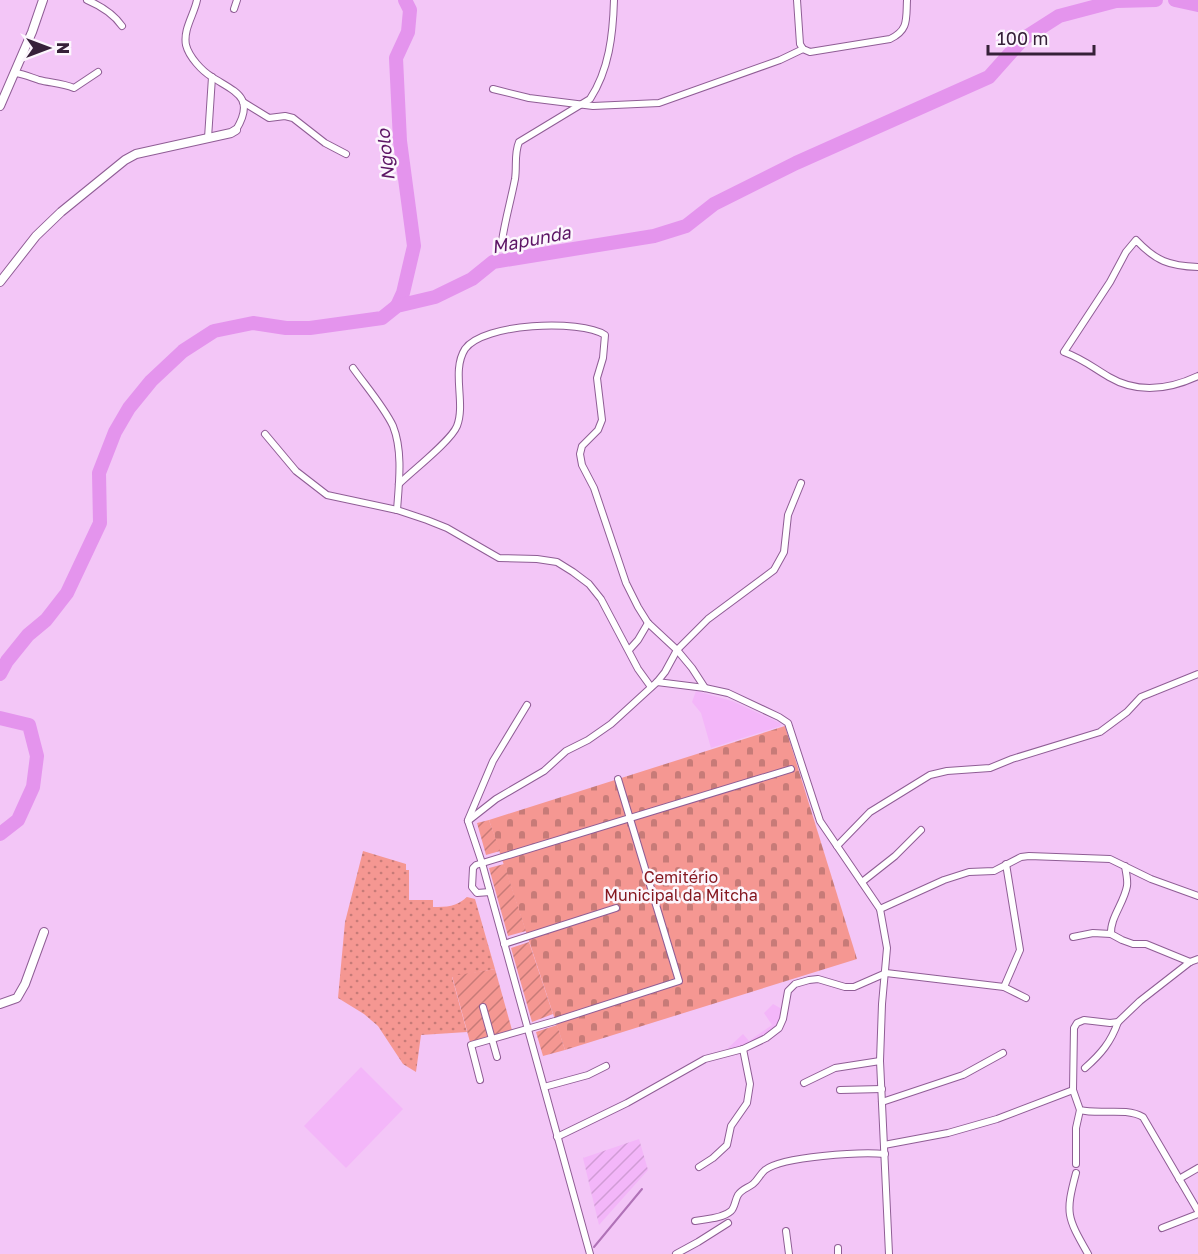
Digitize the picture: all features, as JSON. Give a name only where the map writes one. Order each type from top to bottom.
[{"type":"street","points":[[0,106],[43,0]]},
{"type":"street","points":[[87,0],[116,16],[122,26]]},
{"type":"street","points":[[198,0],[190,20],[186,43],[189,54],[212,77],[232,88],[243,102],[268,118],[285,116],[293,118],[325,143],[346,154]]},
{"type":"street","points":[[234,9],[237,0]]},
{"type":"street","points":[[502,241],[515,178],[515,150],[519,142],[582,106],[595,92],[613,39],[614,0]]},
{"type":"street","points":[[797,0],[800,44],[803,49],[810,52],[890,39],[901,34],[906,22],[907,0]]},
{"type":"street","points":[[493,89],[529,98],[582,106],[659,103],[780,60],[803,49]]},
{"type":"street","points":[[15,73],[62,83],[74,88],[98,72]]},
{"type":"street","points":[[208,138],[212,77]]},
{"type":"street","points":[[0,282],[36,236],[61,212],[125,160],[136,154],[231,134],[241,121],[243,102]]},
{"type":"street","points":[[1198,267],[1168,263],[1150,255],[1136,240],[1126,252],[1110,282],[1086,315],[1064,352],[1082,358],[1110,378],[1137,389],[1182,384],[1198,376]]},
{"type":"street","points":[[399,484],[450,435],[457,425],[460,362],[465,350],[473,342],[489,334],[538,326],[588,328],[601,332],[606,339],[597,378],[602,420],[598,430],[582,446],[580,454],[582,465],[594,488],[626,583],[648,623],[692,668],[705,688]]},
{"type":"street","points":[[353,368],[392,424],[397,438],[399,484],[397,510]]},
{"type":"street","points":[[265,434],[296,471],[327,495],[397,510],[447,528],[500,558],[557,562],[589,584],[601,599],[628,650],[654,684],[705,688],[728,693],[788,723],[820,821],[880,909],[887,948],[880,1061],[889,1254]]},
{"type":"street","points":[[468,821],[496,799],[544,771],[566,751],[588,740],[611,724],[665,672],[676,650],[708,618],[774,570],[784,552],[788,515],[801,483]]},
{"type":"street","points":[[628,650],[638,640],[648,623]]},
{"type":"street","points":[[837,846],[870,812],[930,775],[947,771],[990,768],[1100,732],[1117,720],[1141,697],[1198,674]]},
{"type":"street","points":[[527,705],[493,761],[468,821],[482,863],[590,1254]]},
{"type":"street","points":[[490,892],[477,893],[472,887],[473,868],[482,863],[791,770]]},
{"type":"street","points":[[480,1080],[471,1045],[679,981],[618,779]]},
{"type":"street","points":[[862,882],[895,856],[921,830]]},
{"type":"street","points":[[880,909],[944,880],[969,872],[994,871],[1021,857],[1058,856],[1110,859],[1151,879],[1198,896]]},
{"type":"street","points":[[1004,987],[1020,950],[1006,864]]},
{"type":"street","points":[[1111,934],[1111,924],[1128,884],[1125,866]]},
{"type":"street","points":[[504,944],[616,908]]},
{"type":"street","points":[[0,1004],[17,998],[25,984],[44,932]]},
{"type":"street","points":[[1073,937],[1093,933],[1111,934],[1122,940],[1153,946],[1190,962]]},
{"type":"street","points":[[1085,1068],[1106,1047],[1118,1022],[1140,1001],[1190,962],[1198,959]]},
{"type":"street","points":[[557,1137],[627,1103],[705,1059],[743,1049],[766,1038],[779,1028],[788,991],[795,984],[818,979],[840,987],[854,987],[886,973],[1004,987],[1026,998]]},
{"type":"street","points":[[483,1007],[496,1057]]},
{"type":"street","points":[[1076,1164],[1076,1128],[1080,1110],[1073,1090],[1074,1028],[1077,1023],[1084,1020],[1118,1022]]},
{"type":"street","points":[[699,1167],[714,1158],[727,1145],[731,1126],[747,1103],[750,1084],[743,1049]]},
{"type":"street","points":[[882,1102],[963,1075],[1004,1053]]},
{"type":"street","points":[[804,1083],[835,1068],[880,1061]]},
{"type":"street","points":[[544,1087],[588,1075],[606,1066]]},
{"type":"street","points":[[840,1090],[882,1089]]},
{"type":"street","points":[[884,1145],[948,1133],[997,1119],[1073,1090]]},
{"type":"street","points":[[1080,1110],[1136,1114],[1143,1118],[1198,1213],[1162,1228]]},
{"type":"street","points":[[695,1221],[728,1213],[734,1207],[739,1192],[754,1183],[770,1167],[798,1160],[837,1155],[885,1154]]},
{"type":"street","points":[[1179,1179],[1198,1168]]},
{"type":"street","points":[[1076,1173],[1068,1203],[1071,1225],[1088,1254]]},
{"type":"street","points":[[676,1254],[728,1223]]},
{"type":"street","points":[[786,1231],[789,1254]]},
{"type":"shaded area","points":[[696,691],[732,701],[780,723],[781,726],[711,748],[701,713],[692,702]]},
{"type":"shaded area","points":[[773,1004],[782,1009],[782,1019],[777,1028],[748,1046],[728,1051],[728,1048],[743,1034],[749,1041],[772,1025],[764,1013]]},
{"type":"shaded area","points":[[361,1067],[403,1109],[346,1168],[304,1126]]},
{"type":"shaded area","points":[[639,1139],[648,1170],[599,1225],[583,1158]]},
{"type":"green space","name":"Cemitério Municipal da Mitcha","points":[[785,726],[857,959],[565,1050],[489,820]]},
{"type":"green space","points":[[489,820],[500,851],[486,855],[477,823]]},
{"type":"green space","points":[[363,851],[406,864],[406,870],[409,870],[409,900],[433,900],[433,907],[438,907],[455,905],[467,897],[475,899],[495,969],[452,977],[467,1032],[421,1035],[416,1072],[403,1064],[378,1026],[364,1014],[338,998],[345,922]]},
{"type":"green space","points":[[504,864],[526,931],[508,936],[489,868]]},
{"type":"green space","points":[[529,942],[553,1014],[532,1022],[511,948]]},
{"type":"green space","points":[[495,969],[512,1030],[470,1042],[452,976]]},
{"type":"green space","points":[[557,1025],[565,1050],[543,1056],[536,1032]]},
{"type":"waterway","name":"Ngolo","points":[[397,306],[403,293],[414,246],[400,141],[396,58],[408,32],[410,10],[405,0]]},
{"type":"waterway","name":"Mapunda","points":[[0,674],[7,661],[28,635],[46,620],[67,593],[100,523],[99,473],[115,432],[129,408],[151,381],[183,351],[214,331],[253,323],[286,328],[310,328],[382,318],[397,306],[435,297],[472,279],[493,262],[654,236],[686,226],[714,204],[796,163],[989,77],[1023,39],[1059,16],[1116,1],[1156,0]]},
{"type":"waterway","name":"Mapunda","points":[[1175,0],[1198,5]]},
{"type":"waterway","name":"Mapunda","points":[[0,718],[29,725],[37,756],[33,787],[18,820],[0,834]]},
{"type":"waterway","points":[[594,1247],[642,1189]]}]
